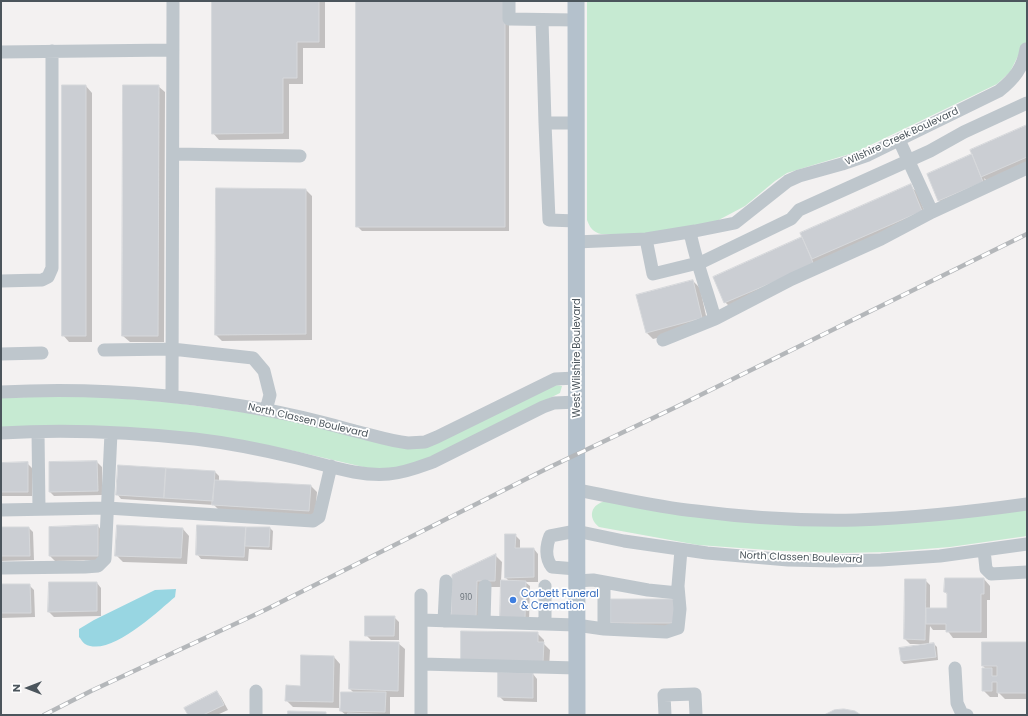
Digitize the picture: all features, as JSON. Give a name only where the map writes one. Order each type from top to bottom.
[{"type":"main road","name":"West Wilshire Boulevard","points":[[576,1],[577,715]]},
{"type":"street","points":[[172,396],[173,1]]},
{"type":"street","points":[[509,1],[509,19],[576,20]]},
{"type":"street","points":[[542,20],[549,220],[576,221]]},
{"type":"street","points":[[1,52],[173,50]]},
{"type":"street","points":[[1,281],[42,280],[48,277],[52,268],[52,51]]},
{"type":"street","name":"Wilshire Creek Boulevard","points":[[576,242],[646,239],[734,223],[788,181],[868,155],[999,90],[1010,82],[1019,71],[1026,52]]},
{"type":"street","points":[[646,239],[653,274],[699,263],[791,219],[799,210],[930,151],[964,132],[1027,103]]},
{"type":"street","points":[[545,123],[576,123]]},
{"type":"street","points":[[899,140],[932,212]]},
{"type":"street","points":[[173,154],[300,156]]},
{"type":"street","points":[[663,340],[715,319],[792,279],[1027,168]]},
{"type":"street","points":[[690,232],[694,253],[699,263],[715,319]]},
{"type":"street","points":[[104,350],[172,349],[252,358],[264,371],[270,395],[266,410]]},
{"type":"street","points":[[1,354],[42,353]]},
{"type":"street","name":"North Classen Boulevard","points":[[1,392],[96,392],[172,396],[266,410],[314,420],[399,442],[416,443],[437,437],[555,379],[576,378]]},
{"type":"street","points":[[1,433],[111,433],[195,439],[288,456],[372,474],[402,472],[433,462],[554,402],[577,402]]},
{"type":"street","points":[[38,432],[39,509]]},
{"type":"street","points":[[1,568],[98,566],[105,559],[111,433]]},
{"type":"street","points":[[1,510],[107,508],[313,521],[319,517],[331,466]]},
{"type":"street","points":[[577,490],[694,511],[789,519],[854,520],[907,518],[1027,504]]},
{"type":"street","points":[[576,531],[550,536],[546,545],[548,562],[552,567],[593,580],[648,590],[678,593]]},
{"type":"street","name":"North Classen Boulevard","points":[[576,531],[624,541],[681,550],[738,556],[834,561],[881,560],[940,556],[1027,544]]},
{"type":"street","points":[[421,620],[576,625],[666,632],[678,628],[680,608],[678,586],[681,550]]},
{"type":"street","points":[[984,550],[986,569],[991,574],[1027,572]]},
{"type":"street","points":[[444,621],[446,581]]},
{"type":"street","points":[[604,582],[604,628]]},
{"type":"street","points":[[484,622],[485,586]]},
{"type":"street","points":[[545,586],[546,624]]},
{"type":"street","points":[[421,595],[421,715]]},
{"type":"street","points":[[421,664],[577,668]]},
{"type":"street","points":[[955,668],[957,703],[962,714],[967,715]]},
{"type":"street","points":[[256,691],[256,715]]},
{"type":"street","points":[[665,715],[664,695],[695,694],[696,715]]},
{"type":"green space","points":[[587,1],[1027,1],[1027,50],[1018,56],[1010,72],[997,84],[856,152],[787,173],[745,206],[713,223],[662,234],[601,234],[592,229],[587,220]]},
{"type":"green space","points":[[556,385],[562,386],[560,393],[422,461],[401,468],[372,469],[290,450],[1,427],[1,398],[101,397],[168,402],[243,412],[308,424],[400,447]]},
{"type":"green space","points":[[606,501],[720,519],[1027,508],[1027,536],[950,547],[887,552],[840,553],[782,551],[698,545],[599,527],[593,519],[592,511],[597,505]]},
{"type":"water","points":[[176,589],[175,597],[146,622],[120,639],[107,645],[95,647],[85,644],[79,637],[79,629],[94,620],[155,590]]},
{"type":"building","points":[[212,1],[319,1],[319,42],[297,42],[297,78],[283,78],[283,133],[212,134]]},
{"type":"building","points":[[356,1],[505,1],[505,227],[356,227]]},
{"type":"building","points":[[62,85],[86,85],[86,336],[62,336]]},
{"type":"building","points":[[123,85],[159,85],[158,336],[122,336]]},
{"type":"building","points":[[1027,125],[1027,157],[981,177],[970,150]]},
{"type":"building","points":[[972,154],[983,182],[938,201],[927,174]]},
{"type":"building","points":[[911,184],[922,211],[812,259],[800,233]]},
{"type":"building","points":[[216,188],[306,189],[306,334],[215,335]]},
{"type":"building","points":[[802,237],[814,265],[724,303],[713,277]]},
{"type":"building","points":[[693,280],[702,318],[646,333],[636,295]]},
{"type":"building","points":[[97,461],[98,491],[49,492],[49,462]]},
{"type":"building","points":[[28,462],[28,492],[1,492],[1,463]]},
{"type":"building","points":[[118,465],[166,468],[164,498],[116,495]]},
{"type":"building","points":[[166,468],[215,471],[213,501],[164,498]]},
{"type":"building","points":[[215,480],[311,485],[309,511],[212,505]]},
{"type":"building","points":[[98,525],[98,556],[49,556],[49,527]]},
{"type":"building","points":[[117,525],[183,528],[181,558],[115,556]]},
{"type":"building","points":[[197,525],[246,527],[244,557],[196,555]]},
{"type":"building","points":[[1,527],[29,527],[30,556],[1,556]]},
{"type":"building","points":[[246,527],[270,527],[269,547],[245,546]]},
{"type":"building","points":[[505,534],[516,534],[515,548],[534,548],[534,577],[505,578]]},
{"type":"building","points":[[496,554],[495,581],[477,581],[476,616],[451,616],[452,575]]},
{"type":"building","points":[[945,578],[984,578],[984,594],[981,594],[981,632],[946,632],[946,624],[926,624],[926,608],[947,608],[947,593],[944,592]]},
{"type":"building","points":[[905,579],[926,579],[925,640],[904,639]]},
{"type":"building","points":[[501,580],[526,581],[525,618],[500,617]]},
{"type":"building","points":[[49,582],[97,582],[97,611],[48,612]]},
{"type":"building","points":[[1,584],[30,584],[31,613],[1,613]]},
{"type":"building","points":[[611,599],[675,599],[675,623],[611,623]]},
{"type":"building","points":[[365,616],[395,616],[394,636],[365,636]]},
{"type":"building","points":[[461,631],[538,632],[538,642],[544,642],[543,662],[461,660]]},
{"type":"building","points":[[350,641],[399,642],[398,691],[349,689]]},
{"type":"building","points":[[982,642],[1027,642],[1027,693],[997,693],[997,682],[992,682],[992,691],[982,691],[982,668],[992,668],[992,676],[997,676],[997,666],[982,666]]},
{"type":"building","points":[[934,643],[936,657],[901,661],[899,648]]},
{"type":"building","points":[[301,655],[334,656],[333,702],[285,701],[286,685],[300,686]]},
{"type":"building","points":[[498,672],[533,673],[533,698],[498,697]]},
{"type":"building","points":[[217,691],[224,705],[203,715],[188,715],[184,708]]},
{"type":"building","points":[[341,692],[386,692],[385,712],[340,711]]},
{"type":"building","points":[[844,709],[855,711],[861,715],[824,715],[834,710]]},
{"type":"building","points":[[288,711],[326,712],[326,715],[288,715]]},
{"type":"building","points":[[348,713],[396,715],[348,715]]},
{"type":"railway","points":[[44,715],[91,691],[265,610],[550,467],[674,408],[1027,234]]},
{"type":"place","name":"Corbett Funeral & Cremation","points":[[513,600]]}]
